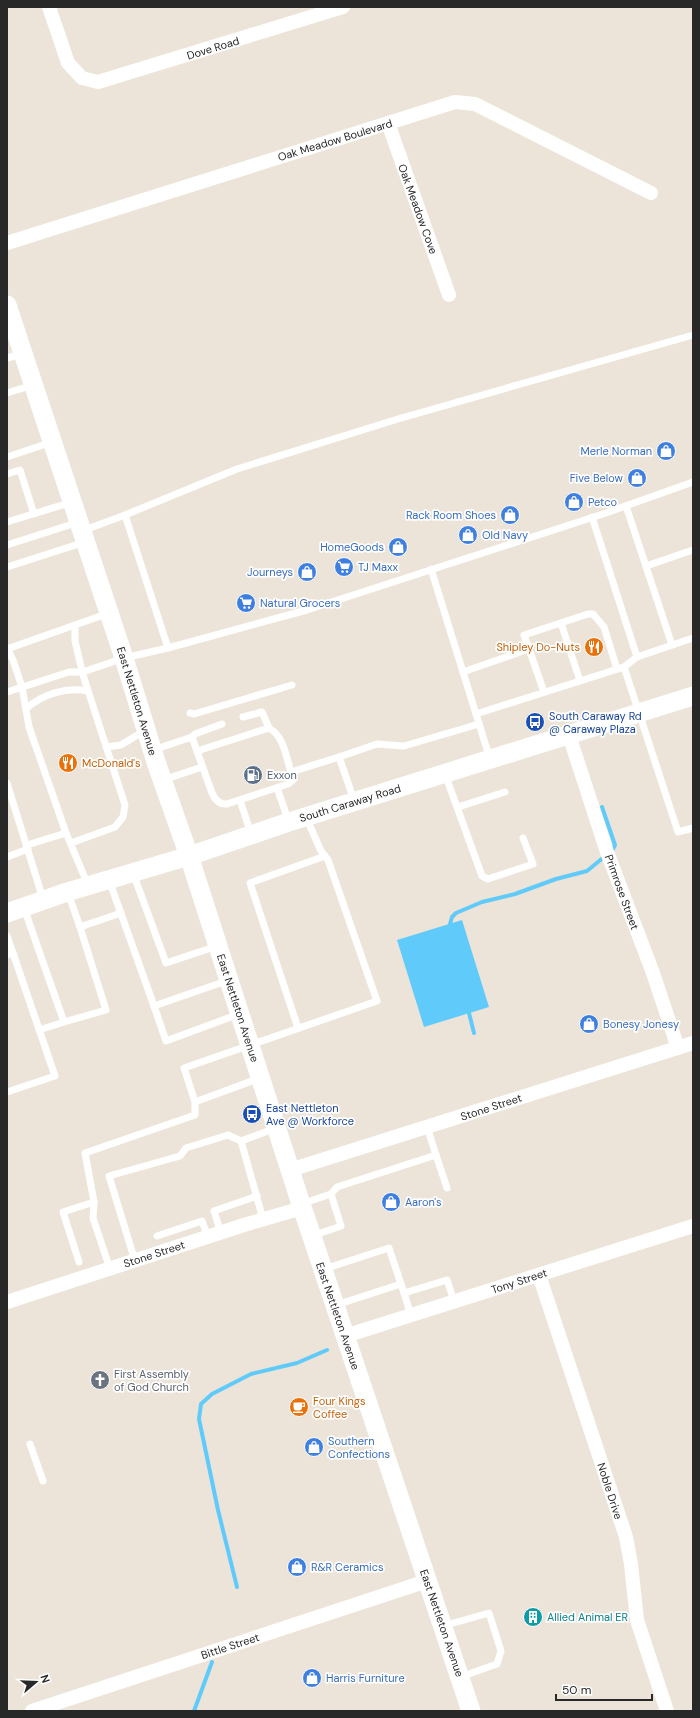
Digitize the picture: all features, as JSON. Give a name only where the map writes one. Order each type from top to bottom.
[{"type":"main road","name":"East Nettleton Avenue","points":[[9,317],[15,356],[33,385],[124,658],[146,730],[189,856],[301,1206],[471,1711]]},
{"type":"main road","name":"South Caraway Road","points":[[15,910],[88,885],[189,856],[297,819],[693,696]]},
{"type":"street","name":"Dove Road","points":[[49,7],[68,63],[82,78],[90,81],[102,82],[343,7]]},
{"type":"street","name":"Oak Meadow Boulevard","points":[[7,243],[455,102],[476,104],[652,193]]},
{"type":"street","name":"Oak Meadow Cove","points":[[388,123],[449,295]]},
{"type":"street","name":"Primrose Street","points":[[569,735],[607,852],[653,973],[678,1048]]},
{"type":"street","name":"Stone Street","points":[[290,1170],[693,1043]]},
{"type":"street","name":"Stone Street","points":[[7,1302],[301,1206]]},
{"type":"street","name":"Tony Street","points":[[345,1336],[693,1226]]},
{"type":"street","name":"Noble Drive","points":[[539,1275],[626,1537],[631,1564],[637,1620],[667,1711]]},
{"type":"street","name":"Bittle Street","points":[[32,1711],[427,1581]]},
{"type":"lane","points":[[7,567],[82,532],[237,469],[398,419],[693,336]]},
{"type":"lane","points":[[7,393],[33,385]]},
{"type":"lane","points":[[7,456],[52,442]]},
{"type":"lane","points":[[7,474],[20,470],[34,514]]},
{"type":"lane","points":[[7,692],[69,672],[83,672],[124,658],[168,648],[307,610],[626,506],[693,482]]},
{"type":"lane","points":[[7,522],[72,502]]},
{"type":"lane","points":[[626,506],[672,645]]},
{"type":"lane","points":[[125,515],[168,648]]},
{"type":"lane","points":[[592,517],[637,657]]},
{"type":"lane","points":[[7,545],[82,532]]},
{"type":"lane","points":[[646,566],[693,550]]},
{"type":"lane","points":[[431,569],[491,759]]},
{"type":"lane","points":[[88,885],[72,843],[66,833],[29,727],[22,688],[13,660],[7,649],[109,613]]},
{"type":"lane","points":[[544,692],[524,635],[588,614],[593,614],[604,627],[639,713],[678,832],[693,828]]},
{"type":"lane","points":[[561,623],[580,681]]},
{"type":"lane","points":[[72,843],[115,827],[123,817],[124,805],[88,691],[75,641],[75,625]]},
{"type":"lane","points":[[476,714],[621,668],[637,657],[693,638]]},
{"type":"lane","points":[[463,672],[529,649]]},
{"type":"lane","points":[[190,713],[194,714],[292,685]]},
{"type":"lane","points":[[26,709],[38,701],[61,691],[76,689],[88,691]]},
{"type":"lane","points":[[192,737],[215,799],[222,804],[240,800],[291,782],[293,780],[284,747],[275,731],[269,728],[262,712],[243,717]]},
{"type":"lane","points":[[153,750],[192,737],[195,734],[222,724]]},
{"type":"lane","points":[[291,772],[377,744],[398,747],[404,746],[479,724]]},
{"type":"lane","points":[[197,751],[269,728]]},
{"type":"lane","points":[[106,747],[121,745],[146,730]]},
{"type":"lane","points":[[339,757],[355,802]]},
{"type":"lane","points":[[163,780],[202,767]]},
{"type":"lane","points":[[445,774],[482,876],[488,879],[533,864],[523,838]]},
{"type":"lane","points":[[7,783],[43,900]]},
{"type":"lane","points":[[110,1269],[93,1218],[94,1202],[85,1154],[195,1115],[195,1102],[184,1068],[377,1001],[325,856],[297,819],[277,788]]},
{"type":"lane","points":[[458,807],[505,792]]},
{"type":"lane","points":[[240,800],[251,834]]},
{"type":"lane","points":[[7,856],[66,833]]},
{"type":"lane","points":[[298,1028],[250,883],[325,856]]},
{"type":"lane","points":[[133,873],[166,963],[218,946]]},
{"type":"lane","points":[[109,880],[166,1041],[240,1014]]},
{"type":"lane","points":[[39,1030],[106,1010],[80,927],[67,892]]},
{"type":"lane","points":[[15,910],[64,1022]]},
{"type":"lane","points":[[80,927],[121,913]]},
{"type":"lane","points":[[7,936],[10,954],[55,1076],[7,1092]]},
{"type":"lane","points":[[154,1006],[229,980]]},
{"type":"lane","points":[[195,1102],[260,1078]]},
{"type":"lane","points":[[427,1127],[447,1188]]},
{"type":"lane","points":[[135,1261],[109,1176],[180,1156],[186,1148],[228,1135],[241,1141],[276,1128]]},
{"type":"lane","points":[[241,1141],[263,1219]]},
{"type":"lane","points":[[301,1206],[331,1194],[337,1187],[436,1154]]},
{"type":"lane","points":[[311,1236],[341,1226],[331,1194]]},
{"type":"lane","points":[[214,1235],[214,1211],[257,1196]]},
{"type":"lane","points":[[79,1262],[63,1212],[94,1202]]},
{"type":"lane","points":[[156,1236],[202,1222],[215,1216]]},
{"type":"lane","points":[[202,1222],[214,1235]]},
{"type":"lane","points":[[323,1270],[389,1248],[411,1315]]},
{"type":"lane","points":[[404,1293],[447,1280],[454,1301]]},
{"type":"lane","points":[[334,1305],[401,1284]]},
{"type":"lane","points":[[30,1444],[43,1481]]},
{"type":"lane","points":[[442,1627],[489,1613],[501,1651],[497,1664],[460,1677]]},
{"type":"water","points":[[462,920],[489,1007],[424,1027],[397,940]]},
{"type":"waterway","points":[[602,807],[615,845],[613,849]]},
{"type":"waterway","points":[[450,924],[452,917],[456,913],[482,902],[515,894],[556,879],[587,871],[604,857]]},
{"type":"waterway","points":[[469,1013],[474,1033]]},
{"type":"waterway","points":[[237,1587],[218,1510],[199,1419],[201,1404],[212,1394],[251,1374],[297,1363],[327,1350]]},
{"type":"waterway","points":[[194,1711],[212,1662]]},
{"type":"place","name":"Merle Norman","points":[[666,451]]},
{"type":"place","name":"Five Below","points":[[637,478]]},
{"type":"place","name":"Petco","points":[[574,502]]},
{"type":"place","name":"Rack Room Shoes","points":[[510,515]]},
{"type":"place","name":"Old Navy","points":[[468,535]]},
{"type":"place","name":"HomeGoods","points":[[398,547]]},
{"type":"place","name":"TJ Maxx","points":[[344,567]]},
{"type":"place","name":"Journeys","points":[[307,572]]},
{"type":"place","name":"Natural Grocers","points":[[246,603]]},
{"type":"place","name":"Shipley Do-Nuts","points":[[594,647]]},
{"type":"place","name":"South Caraway Rd @ Caraway Plaza","points":[[535,722]]},
{"type":"place","name":"McDonald's","points":[[68,763]]},
{"type":"place","name":"Exxon","points":[[253,775]]},
{"type":"place","name":"Bonesy Jonesy","points":[[589,1024]]},
{"type":"place","name":"East Nettleton Ave @ Workforce","points":[[252,1114]]},
{"type":"place","name":"Aaron's","points":[[391,1202]]},
{"type":"place","name":"First Assembly of God Church","points":[[100,1380]]},
{"type":"place","name":"Four Kings Coffee","points":[[299,1407]]},
{"type":"place","name":"Southern Confections","points":[[314,1447]]},
{"type":"place","name":"R&R Ceramics","points":[[297,1567]]},
{"type":"place","name":"Allied Animal ER","points":[[533,1617]]},
{"type":"place","name":"Harris Furniture","points":[[312,1678]]}]
